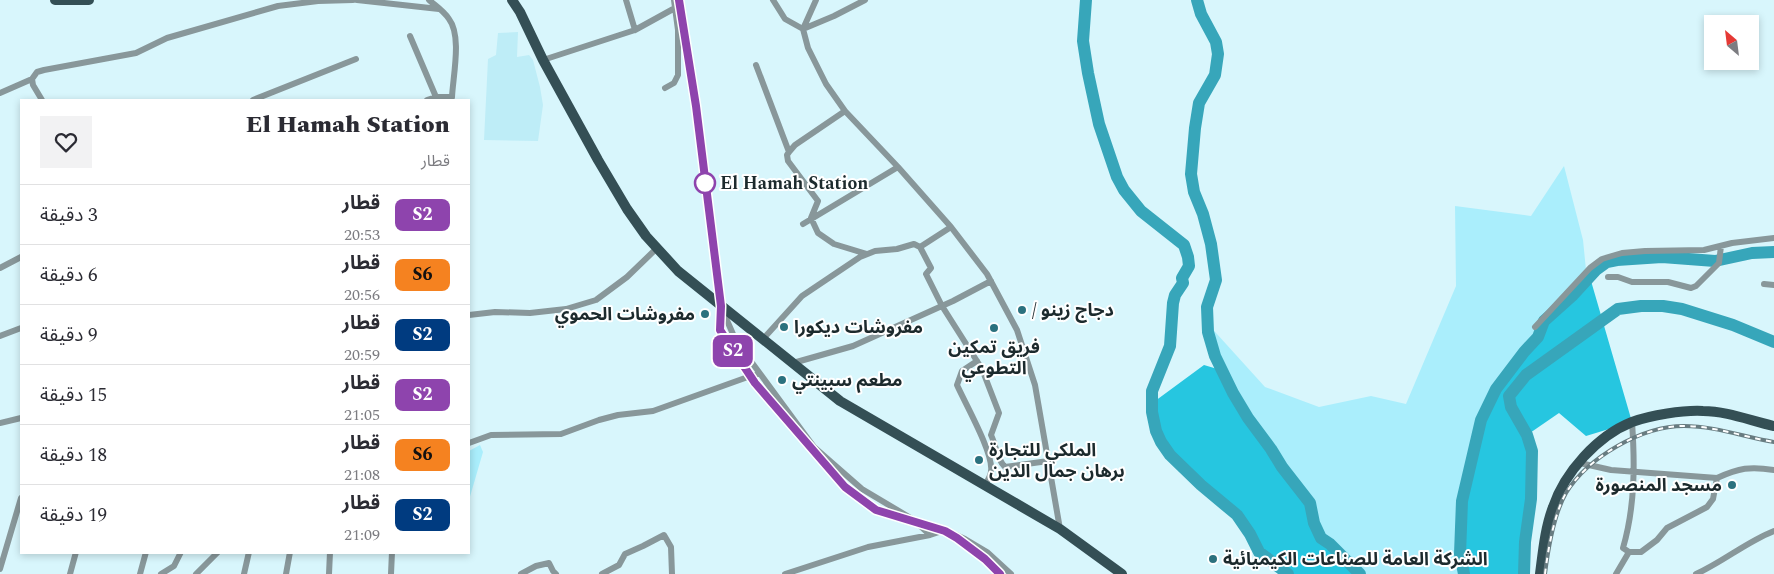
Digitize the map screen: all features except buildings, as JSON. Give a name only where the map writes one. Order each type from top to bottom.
[{"type":"main road","points":[[55,0],[90,0]]},
{"type":"main road","points":[[512,0],[598,160],[636,223],[656,249],[678,271],[840,401],[1060,529],[1122,574]]},
{"type":"main road","points":[[1540,574],[1547,524],[1553,505],[1564,483],[1580,463],[1606,438],[1632,422],[1679,412],[1704,411],[1774,426]]},
{"type":"street","points":[[0,93],[32,78],[37,72],[136,53],[168,38],[278,6],[318,1],[353,0]]},
{"type":"street","points":[[356,0],[439,9]]},
{"type":"street","points":[[429,0],[444,12],[451,21],[456,36],[452,98],[436,97],[430,99]]},
{"type":"street","points":[[626,0],[635,30]]},
{"type":"street","points":[[666,88],[674,83],[678,75],[678,30],[674,0]]},
{"type":"street","points":[[773,0],[785,19],[803,29]]},
{"type":"street","points":[[816,0],[803,29],[808,48],[826,84],[845,111],[951,227],[991,281],[1017,330],[1035,385],[1060,529]]},
{"type":"street","points":[[803,29],[865,0]]},
{"type":"street","points":[[543,60],[635,30],[674,8]]},
{"type":"street","points":[[410,36],[436,97]]},
{"type":"street","points":[[256,99],[356,59]]},
{"type":"street","points":[[756,65],[789,152]]},
{"type":"street","points":[[32,78],[33,85],[41,99]]},
{"type":"street","points":[[845,111],[795,145],[787,155],[788,161],[818,201],[812,218],[818,233],[834,244],[867,254]]},
{"type":"street","points":[[803,224],[898,167]]},
{"type":"street","points":[[920,247],[951,227]]},
{"type":"street","points":[[1535,327],[1590,268],[1602,259],[1622,253],[1704,250],[1755,239],[1774,238]]},
{"type":"street","points":[[763,339],[802,296],[860,257],[875,251],[897,249],[914,244],[920,247],[931,268],[926,274],[942,306],[982,369],[999,414],[991,435],[998,450],[1000,462],[1005,467],[1048,461]]},
{"type":"street","points":[[1608,278],[1618,277],[1632,282],[1668,282],[1691,288],[1719,263],[1721,246]]},
{"type":"street","points":[[470,315],[557,310],[596,300],[627,277],[656,249]]},
{"type":"street","points":[[0,268],[20,258]]},
{"type":"street","points":[[793,363],[853,346],[942,306],[991,281]]},
{"type":"street","points":[[1764,284],[1774,286]]},
{"type":"street","points":[[721,306],[736,341],[814,447],[862,489],[914,520],[930,535]]},
{"type":"street","points":[[0,336],[20,328]]},
{"type":"street","points":[[977,361],[962,371],[957,385],[977,424],[988,453],[992,469],[985,485]]},
{"type":"street","points":[[470,443],[491,435],[561,434],[618,415],[653,411],[759,373]]},
{"type":"street","points":[[0,423],[20,418]]},
{"type":"street","points":[[1632,422],[1634,471],[1629,528],[1623,548],[1629,552],[1641,552],[1657,540],[1667,528],[1707,507],[1713,499],[1717,478]]},
{"type":"street","points":[[1580,463],[1611,470],[1717,478],[1753,466],[1774,470]]},
{"type":"street","points":[[0,569],[20,501]]},
{"type":"street","points":[[785,574],[868,547],[930,535],[945,530],[987,552],[1010,574]]},
{"type":"street","points":[[1696,574],[1761,536],[1774,531]]},
{"type":"street","points":[[602,574],[619,565],[625,554],[664,534],[671,547],[672,574]]},
{"type":"street","points":[[1616,574],[1629,552]]},
{"type":"street","points":[[140,574],[145,554]]},
{"type":"street","points":[[161,574],[174,566],[180,554]]},
{"type":"street","points":[[196,574],[216,554]]},
{"type":"street","points":[[244,574],[249,554]]},
{"type":"street","points":[[286,574],[290,554]]},
{"type":"street","points":[[329,574],[330,554]]},
{"type":"street","points":[[391,574],[392,554]]},
{"type":"street","points":[[70,574],[75,555]]},
{"type":"street","points":[[520,574],[536,566],[550,563],[556,574]]},
{"type":"shaded area","points":[[518,32],[517,57],[529,55],[533,60],[540,87],[543,105],[538,141],[484,140],[488,59],[496,55],[498,33]]},
{"type":"shaded area","points":[[1564,166],[1583,240],[1587,280],[1544,321],[1538,337],[1524,352],[1491,398],[1478,431],[1462,501],[1461,564],[1464,574],[1360,574],[1317,531],[1312,508],[1266,440],[1221,367],[1207,323],[1265,387],[1319,407],[1371,396],[1406,404],[1456,286],[1455,206],[1531,216]]},
{"type":"shaded area","points":[[1589,274],[1632,422],[1586,436],[1559,413],[1527,435],[1531,452],[1532,486],[1526,574],[1464,574],[1461,542],[1468,470],[1491,398],[1538,337],[1548,313]]},
{"type":"shaded area","points":[[1204,365],[1224,371],[1241,404],[1287,474],[1310,503],[1317,531],[1358,574],[1288,574],[1259,552],[1237,515],[1170,455],[1156,431],[1151,404]]},
{"type":"shaded area","points":[[480,445],[483,452],[470,497],[470,450]]},
{"type":"waterway","points":[[1086,0],[1083,41],[1088,73],[1099,124],[1117,177],[1124,190],[1141,211],[1184,245],[1188,257],[1189,266],[1182,278],[1183,283],[1175,295],[1173,303],[1170,346],[1152,391],[1152,412],[1156,431],[1170,455],[1201,485],[1237,515],[1259,552],[1288,574]]},
{"type":"waterway","points":[[1197,0],[1201,14],[1216,42],[1218,54],[1215,75],[1199,103],[1191,174],[1194,192],[1203,214],[1211,244],[1216,280],[1207,307],[1208,332],[1215,356],[1233,393],[1282,467],[1310,503],[1314,523],[1321,538],[1330,544],[1360,574]]},
{"type":"waterway","points":[[1464,574],[1460,554],[1462,501],[1481,420],[1496,389],[1538,337],[1544,321],[1573,295],[1596,270],[1607,262],[1662,257],[1715,261],[1752,253],[1774,252]]},
{"type":"waterway","points":[[1524,574],[1525,542],[1531,499],[1532,451],[1527,435],[1511,407],[1509,396],[1526,375],[1618,309],[1641,306],[1663,306],[1682,309],[1733,325],[1774,342]]},
{"type":"railway","points":[[679,0],[696,106],[721,306],[720,330],[755,383],[845,487],[876,510],[945,531],[985,559],[1000,574]]},
{"type":"railway","points":[[1545,574],[1555,522],[1566,493],[1588,467],[1618,446],[1651,431],[1684,426],[1696,426],[1774,442]]},
{"type":"train","name":"S2","points":[[679,0],[696,106],[721,306],[720,330],[755,383],[845,487],[876,510],[945,531],[985,559],[1000,574]]},
{"type":"place","name":"El Hamah Station","points":[[705,183]]},
{"type":"place","name":"/ دجاج زينو","points":[[1022,310]]},
{"type":"place","name":"مفروشات الحموي","points":[[705,314]]},
{"type":"place","name":"مفروشات ديكورا","points":[[784,327]]},
{"type":"place","name":"فريق تمكين التطوعي","points":[[994,328]]},
{"type":"place","name":"مطعم سبينتي","points":[[782,380]]},
{"type":"place","name":"الملكي للتجارة برهان جمال الدين","points":[[979,460]]},
{"type":"place","name":"مسجد المنصورة","points":[[1732,485]]},
{"type":"place","name":"الشركة العامة للصناعات الكيميائية","points":[[1213,559]]}]
